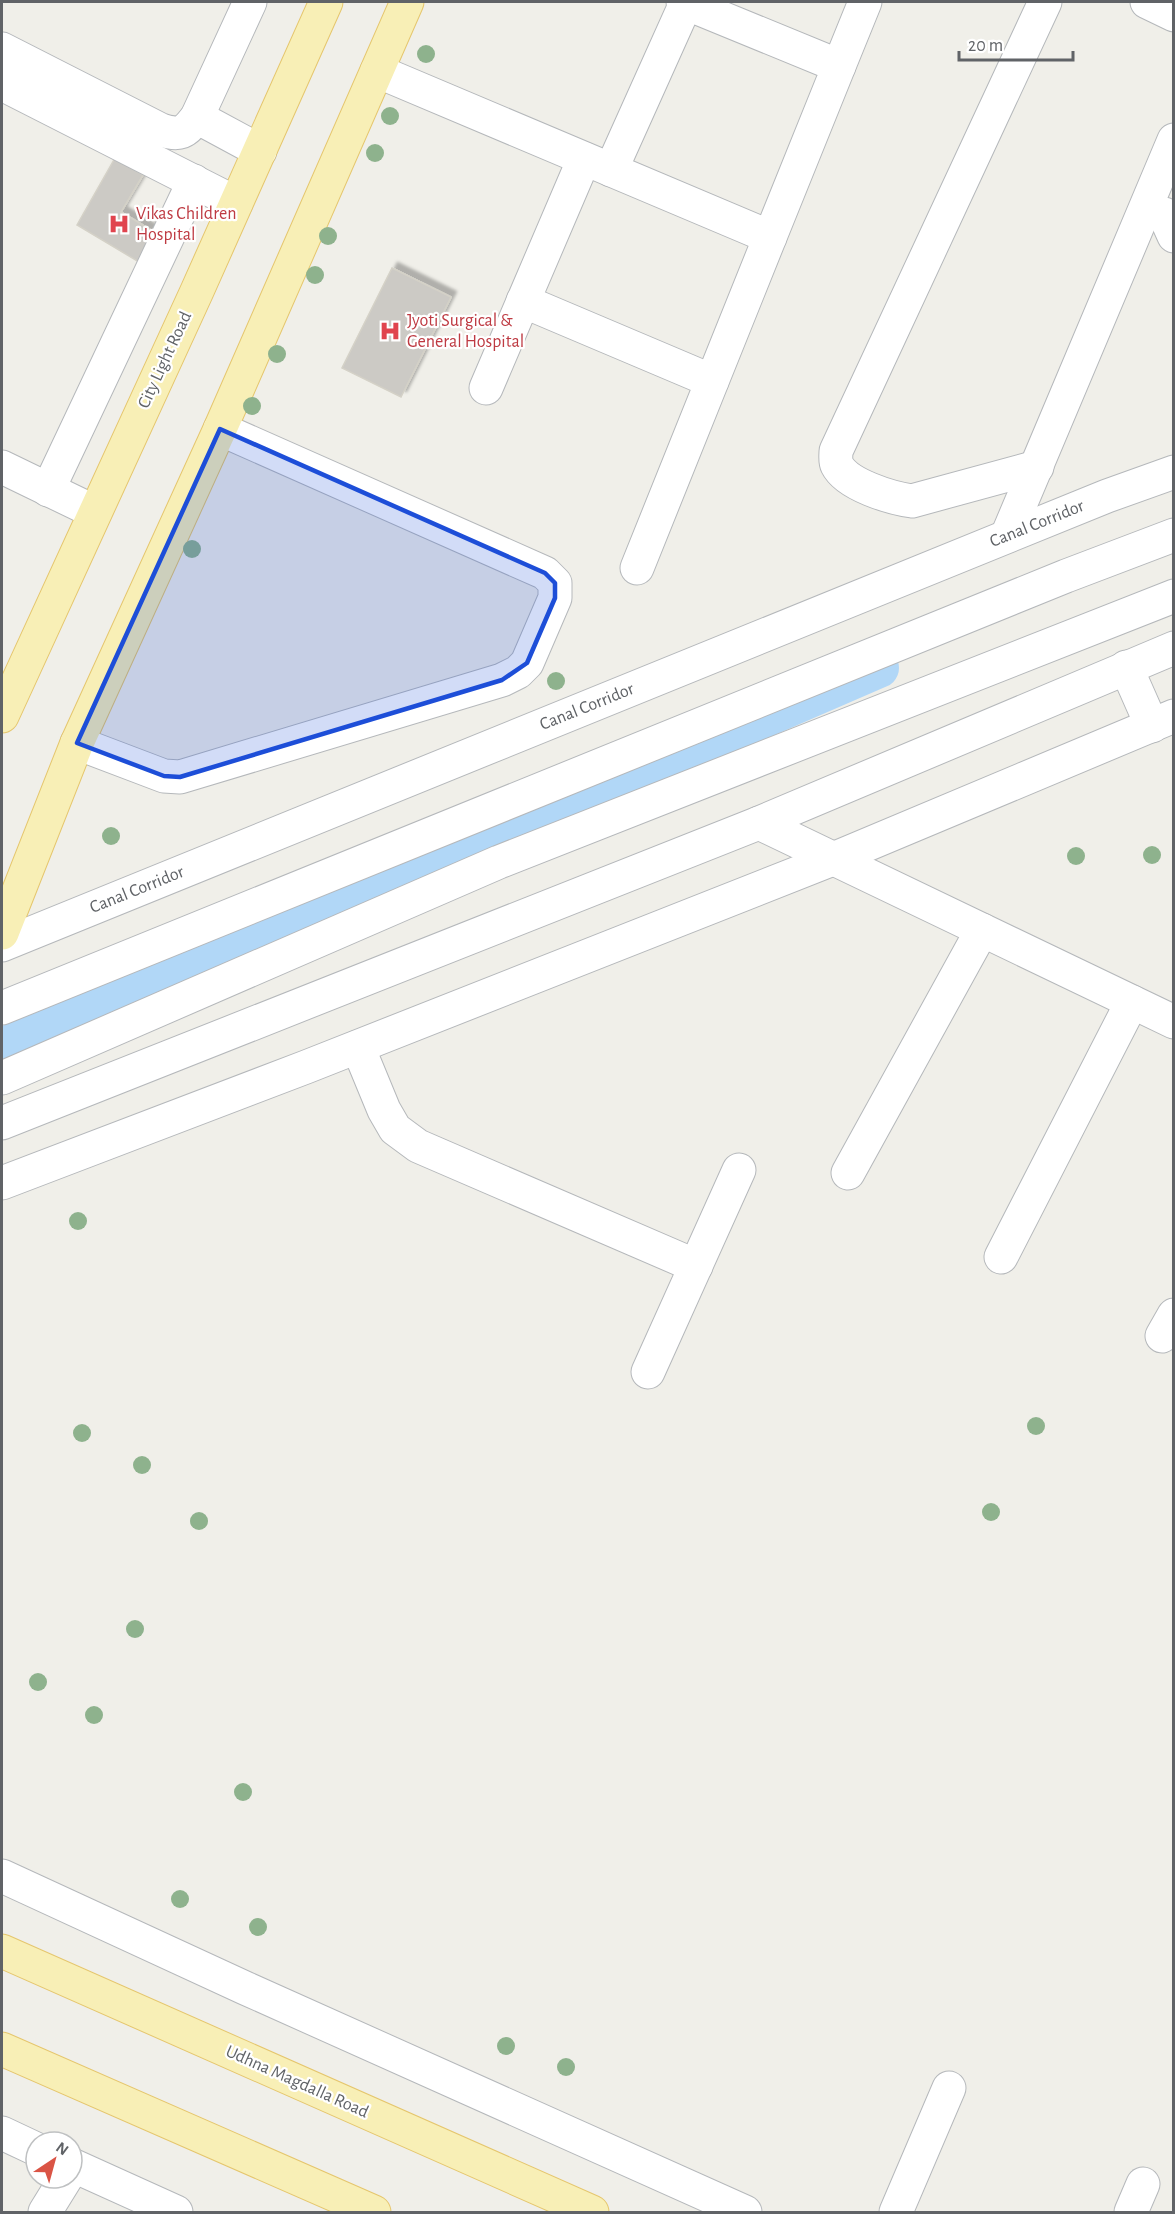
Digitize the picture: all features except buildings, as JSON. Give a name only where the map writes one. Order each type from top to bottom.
[{"type":"main road","name":"City Light Road","points":[[2,716],[9,681],[95,512],[326,2]]},
{"type":"main road","points":[[2,933],[77,743],[220,429],[407,2]]},
{"type":"main road","name":"Udhna Magdalla Road","points":[[2,1951],[592,2212]]},
{"type":"main road","points":[[2,2049],[374,2212]]},
{"type":"street","points":[[486,388],[523,301],[685,2],[838,66]]},
{"type":"street","points":[[637,568],[864,2]]},
{"type":"street","points":[[1037,467],[912,501],[892,498],[847,477],[836,464],[836,451],[1045,2]]},
{"type":"street","points":[[1147,2],[1173,15]]},
{"type":"street","points":[[2,48],[161,130],[175,134],[188,129],[197,117],[241,5]]},
{"type":"street","points":[[377,72],[770,237]]},
{"type":"street","points":[[2,84],[236,203]]},
{"type":"street","points":[[197,117],[260,151]]},
{"type":"street","points":[[1007,536],[1037,467],[1162,220],[1173,140]]},
{"type":"street","points":[[48,490],[194,181]]},
{"type":"street","points":[[523,301],[712,381]]},
{"type":"street","points":[[77,743],[164,776],[180,777],[502,680],[518,672],[527,663],[555,598],[555,583],[544,573],[220,429]]},
{"type":"street","points":[[2,467],[95,512]]},
{"type":"street","name":"Canal Corridor","points":[[2,945],[1007,536],[1173,472]]},
{"type":"street","points":[[2,1008],[1066,576],[1173,535]]},
{"type":"street","points":[[2,1078],[499,862],[1173,596]]},
{"type":"street","points":[[2,1123],[759,823],[1173,648]]},
{"type":"street","points":[[2,1183],[358,1047],[833,859],[1163,721],[1126,667]]},
{"type":"street","points":[[759,823],[1173,1022]]},
{"type":"street","points":[[848,1173],[982,930]]},
{"type":"street","points":[[1000,1257],[1132,1002]]},
{"type":"street","points":[[358,1047],[395,1129],[418,1146],[696,1266]]},
{"type":"street","points":[[648,1372],[739,1170]]},
{"type":"street","points":[[2,1876],[244,1988],[745,2212]]},
{"type":"street","points":[[896,2212],[949,2088]]},
{"type":"street","points":[[2,2133],[24,2143]]},
{"type":"street","points":[[84,2174],[176,2212]]},
{"type":"street","points":[[45,2212],[58,2190]]},
{"type":"highlighted area","points":[[220,429],[545,573],[555,583],[555,598],[527,663],[502,680],[180,777],[164,776],[77,743]]},
{"type":"waterway","points":[[2,1048],[879,668]]},
{"type":"place","name":"Vikas Children Hospital","points":[[119,224]]},
{"type":"place","name":"Jyoti Surgical & General Hospital","points":[[390,331]]}]
